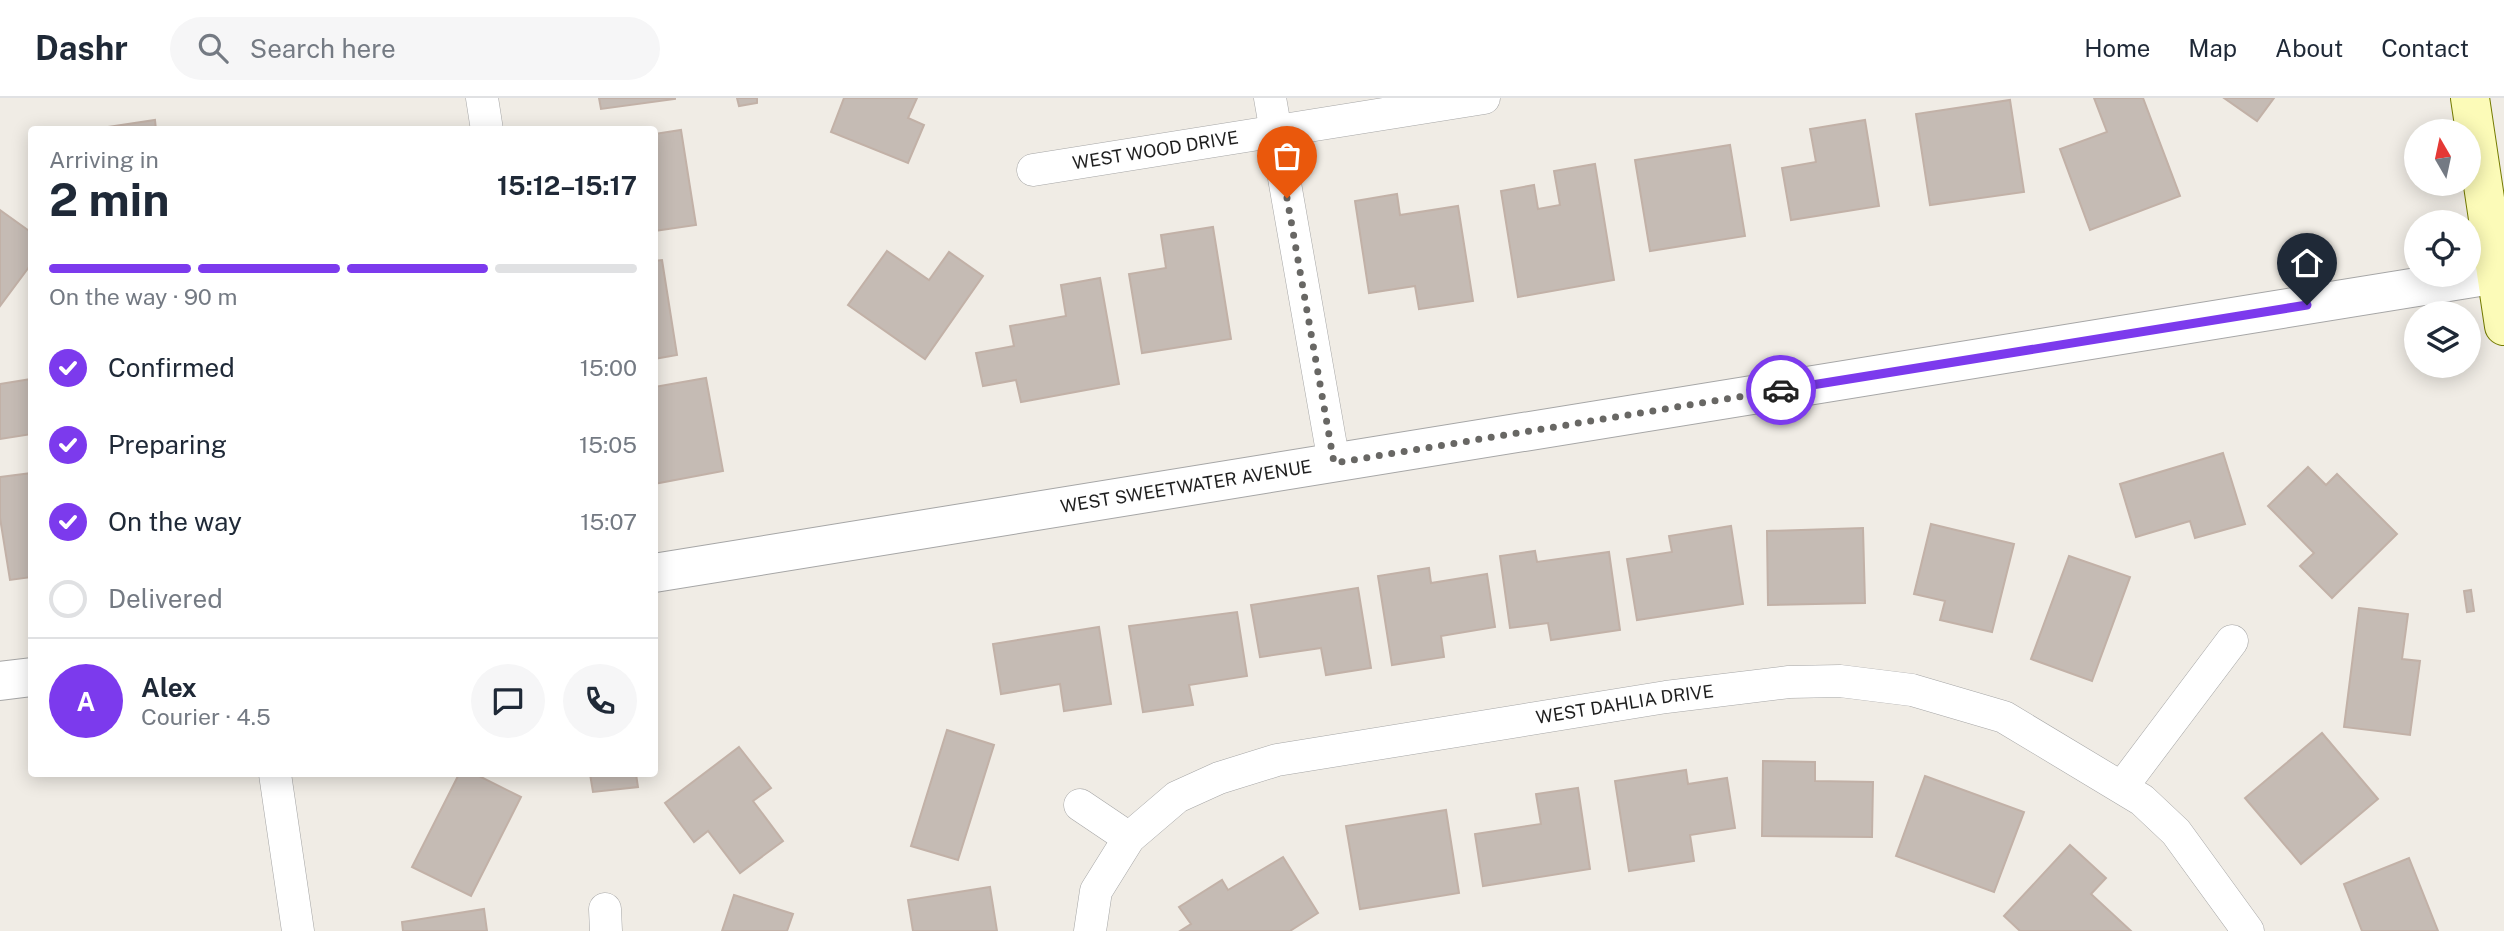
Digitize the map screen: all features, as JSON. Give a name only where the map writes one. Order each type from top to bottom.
[{"type":"main road","points":[[2470,98],[2500,274],[2504,326]]},
{"type":"street","points":[[482,98],[486,126]]},
{"type":"street","points":[[1270,98],[1334,463]]},
{"type":"street","name":"WEST WOOD DRIVE","points":[[1033,170],[1484,98]]},
{"type":"street","name":"WEST SWEETWATER AVENUE","points":[[658,572],[2500,274]]},
{"type":"street","points":[[2122,788],[2232,641]]},
{"type":"street","points":[[0,681],[28,678]]},
{"type":"street","name":"WEST DAHLIA DRIVE","points":[[1090,931],[1096,891],[1129,838],[1177,797],[1219,778],[1277,760],[1666,697],[1789,682],[1840,681],[1912,690],[2004,717],[2142,800],[2176,832],[2248,931]]},
{"type":"street","points":[[275,777],[298,931]]},
{"type":"street","points":[[1080,805],[1129,838]]},
{"type":"building","points":[[599,98],[675,98],[675,99],[601,109]]},
{"type":"building","points":[[737,98],[757,98],[757,103],[739,106]]},
{"type":"building","points":[[844,98],[917,98],[908,118],[924,125],[908,163],[831,132]]},
{"type":"building","points":[[2094,98],[2143,98],[2180,196],[2090,230],[2060,149],[2107,132]]},
{"type":"building","points":[[2224,98],[2274,98],[2257,121]]},
{"type":"building","points":[[2010,100],[2024,192],[1930,205],[1916,114]]},
{"type":"building","points":[[155,120],[156,126],[115,126]]},
{"type":"building","points":[[1865,120],[1879,206],[1791,220],[1782,168],[1816,162],[1810,129]]},
{"type":"building","points":[[681,130],[696,225],[658,230],[658,133]]},
{"type":"building","points":[[1730,145],[1745,236],[1650,251],[1635,160]]},
{"type":"building","points":[[1595,164],[1614,280],[1518,297],[1501,191],[1534,185],[1538,209],[1560,205],[1554,171]]},
{"type":"building","points":[[1397,194],[1400,215],[1458,206],[1473,301],[1419,309],[1415,286],[1369,293],[1355,201]]},
{"type":"building","points":[[0,210],[28,230],[28,268],[0,306]]},
{"type":"building","points":[[1213,227],[1231,339],[1142,353],[1129,274],[1166,268],[1161,235]]},
{"type":"building","points":[[887,251],[929,280],[949,252],[983,276],[925,359],[848,305]]},
{"type":"building","points":[[658,260],[662,260],[677,355],[658,358]]},
{"type":"building","points":[[1100,278],[1119,384],[1021,402],[1016,380],[983,386],[976,353],[1014,346],[1010,326],[1066,316],[1061,285]]},
{"type":"building","points":[[706,378],[723,471],[658,483],[658,386]]},
{"type":"building","points":[[28,379],[28,435],[0,439],[0,384]]},
{"type":"building","points":[[2223,453],[2245,524],[2195,538],[2190,521],[2136,537],[2120,484]]},
{"type":"building","points":[[2308,467],[2326,485],[2337,474],[2397,534],[2332,598],[2300,566],[2314,553],[2268,506]]},
{"type":"building","points":[[28,474],[28,578],[10,580],[0,518],[0,477]]},
{"type":"building","points":[[1931,524],[2014,544],[1992,632],[1940,620],[1945,601],[1914,594]]},
{"type":"building","points":[[1731,526],[1743,604],[1637,620],[1627,559],[1672,552],[1669,536]]},
{"type":"building","points":[[1863,528],[1865,603],[1768,605],[1767,531]]},
{"type":"building","points":[[1535,551],[1537,562],[1609,552],[1620,630],[1551,640],[1548,623],[1510,628],[1500,556]]},
{"type":"building","points":[[2069,556],[2130,577],[2092,681],[2031,659]]},
{"type":"building","points":[[1429,568],[1431,583],[1487,574],[1495,627],[1441,636],[1444,657],[1392,665],[1378,576]]},
{"type":"building","points":[[1358,588],[1371,668],[1326,675],[1321,648],[1260,657],[1251,605]]},
{"type":"building","points":[[2471,590],[2474,611],[2467,612],[2464,591]]},
{"type":"building","points":[[2359,608],[2408,614],[2402,659],[2420,661],[2410,735],[2344,727]]},
{"type":"building","points":[[1237,612],[1247,676],[1189,685],[1193,705],[1143,712],[1129,626]]},
{"type":"building","points":[[1099,627],[1111,704],[1064,711],[1060,684],[1001,694],[993,644]]},
{"type":"building","points":[[947,730],[994,745],[958,860],[911,846]]},
{"type":"building","points":[[2322,733],[2378,799],[2301,864],[2245,798]]},
{"type":"building","points":[[739,747],[771,788],[753,801],[783,841],[740,873],[708,831],[694,842],[665,803]]},
{"type":"building","points":[[1763,761],[1815,762],[1815,781],[1873,782],[1872,837],[1762,836]]},
{"type":"building","points":[[1686,770],[1688,784],[1727,778],[1735,828],[1690,835],[1694,861],[1629,871],[1615,781]]},
{"type":"building","points":[[1925,776],[2024,812],[1994,892],[1896,856]]},
{"type":"building","points":[[457,777],[481,777],[521,797],[471,896],[412,867]]},
{"type":"building","points":[[590,777],[636,777],[638,787],[593,792]]},
{"type":"building","points":[[1578,788],[1590,869],[1483,886],[1475,834],[1541,824],[1536,794]]},
{"type":"building","points":[[1446,810],[1459,893],[1360,909],[1346,826]]},
{"type":"building","points":[[2070,845],[2106,878],[2091,894],[2131,931],[2020,931],[2004,916]]},
{"type":"building","points":[[1283,857],[1318,913],[1290,931],[1180,931],[1191,924],[1179,907],[1222,880],[1228,890]]},
{"type":"building","points":[[2409,858],[2438,931],[2362,931],[2344,884]]},
{"type":"building","points":[[990,887],[997,931],[913,931],[908,900]]},
{"type":"building","points":[[734,895],[793,914],[787,931],[722,931]]},
{"type":"building","points":[[484,909],[487,931],[403,931],[402,922]]},
{"type":"way so far","points":[[1287,198],[1334,463],[1781,390]]},
{"type":"route","points":[[1781,390],[2307,305]]}]
